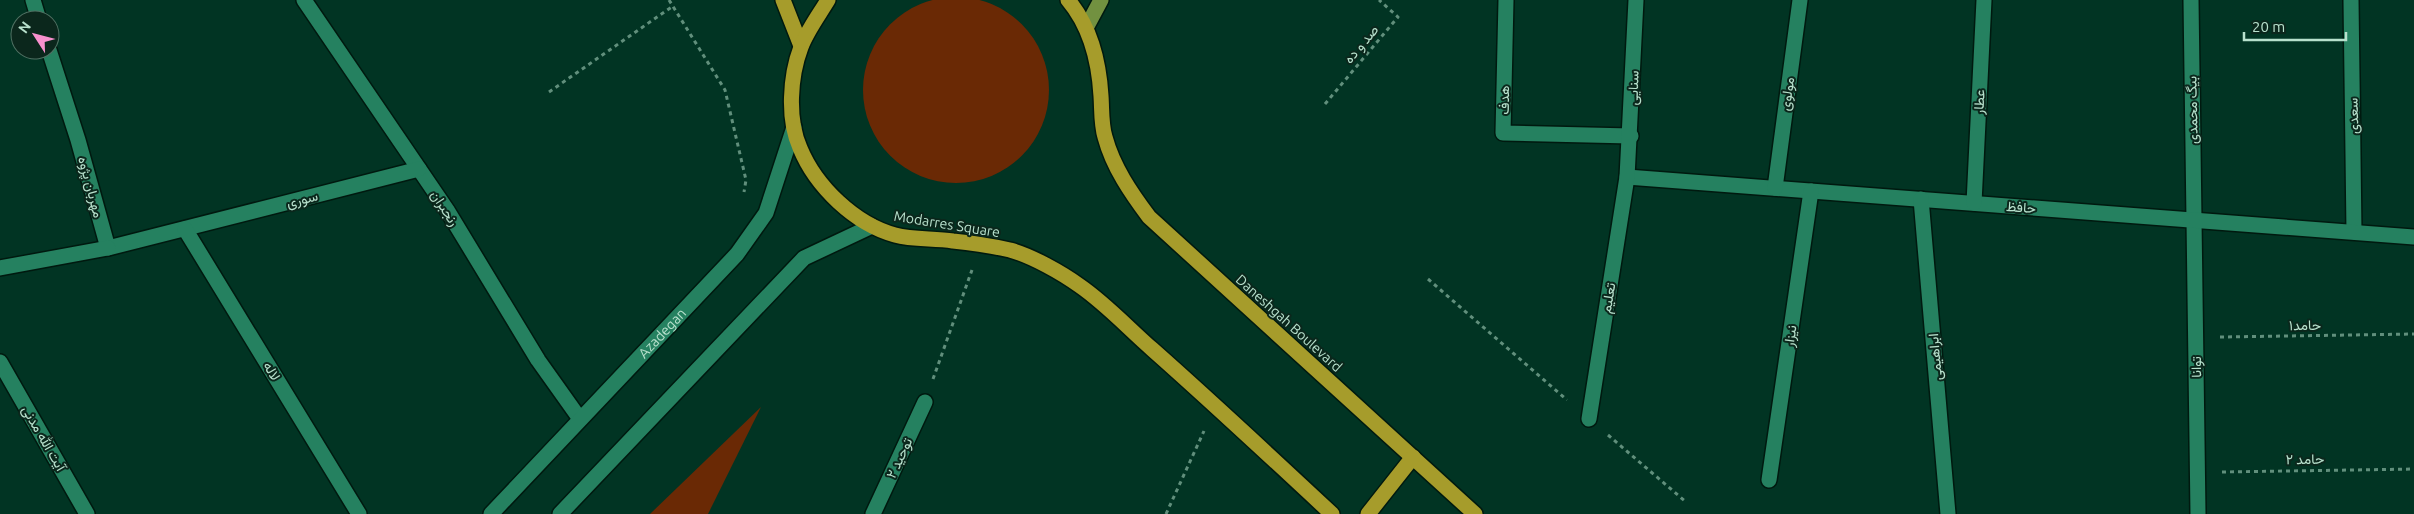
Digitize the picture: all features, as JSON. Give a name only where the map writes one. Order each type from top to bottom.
[{"type":"highway","points":[[783,0],[801,46]]},
{"type":"highway","name":"Modarres Square","points":[[828,0],[801,46],[793,82],[794,126],[799,148],[811,169],[829,192],[854,215],[872,226],[896,235],[980,245],[1012,251],[1048,267],[1081,286],[1216,405]]},
{"type":"highway","points":[[1068,0],[1086,28]]},
{"type":"highway","name":"Daneshgah Boulevard","points":[[1086,28],[1098,72],[1105,138],[1123,179],[1149,217],[1475,514]]},
{"type":"highway","points":[[1216,405],[1332,514]]},
{"type":"highway","points":[[1368,514],[1413,457]]},
{"type":"main road","points":[[1086,28],[1101,0]]},
{"type":"street","name":"رنجبران","points":[[304,0],[448,210],[538,360],[580,419]]},
{"type":"street","name":"هدف","points":[[1506,0],[1503,132],[1631,136]]},
{"type":"street","name":"سنایی","points":[[1627,177],[1631,136],[1636,0]]},
{"type":"street","name":"مولوی","points":[[1775,188],[1800,0]]},
{"type":"street","name":"عطار","points":[[1974,203],[1984,0]]},
{"type":"street","name":"بیگ محمدی","points":[[2191,0],[2194,220]]},
{"type":"street","name":"سعدی","points":[[2351,0],[2354,232]]},
{"type":"street","name":"مهربان پژوه","points":[[52,60],[78,140],[108,248]]},
{"type":"street","name":"Azadegan","points":[[491,514],[737,254],[766,213],[794,126]]},
{"type":"street","name":"سوری","points":[[185,229],[420,170]]},
{"type":"street","name":"حافظ","points":[[1627,177],[2414,237]]},
{"type":"street","name":"تعلیم","points":[[1589,419],[1627,177]]},
{"type":"street","name":"نیزار","points":[[1769,480],[1811,191]]},
{"type":"street","name":"ابراهیمی","points":[[1922,199],[1948,514]]},
{"type":"street","name":"توانا","points":[[2194,220],[2198,514]]},
{"type":"street","points":[[560,514],[804,258],[872,226]]},
{"type":"street","points":[[0,268],[108,248],[185,229]]},
{"type":"street","name":"لاله","points":[[185,229],[359,514]]},
{"type":"street","name":"آیت الله مدنی","points":[[0,362],[87,514]]},
{"type":"street","name":"توحید ۲","points":[[873,514],[925,402]]},
{"type":"path","points":[[669,0],[725,90],[746,180],[744,198]]},
{"type":"path","name":"صد و ده","points":[[1325,104],[1398,17],[1379,0]]},
{"type":"path","points":[[549,92],[673,6]]},
{"type":"path","points":[[925,402],[980,245]]},
{"type":"path","points":[[1428,279],[1686,502]]},
{"type":"path","name":"حامد۱","points":[[2196,338],[2414,334]]},
{"type":"path","points":[[1166,514],[1216,405]]},
{"type":"path","name":"حامد ۲","points":[[2197,472],[2414,469]]},
{"type":"shaded area","points":[[947,-3],[965,-3],[992,4],[1022,24],[1042,54],[1049,81],[1049,99],[1042,126],[1022,156],[992,176],[965,183],[947,183],[929,179],[912,172],[897,162],[884,149],[874,134],[867,117],[863,99],[863,81],[867,63],[874,46],[884,31],[897,18],[912,8],[929,1]]},
{"type":"shaded area","points":[[761,407],[708,514],[650,514]]}]
